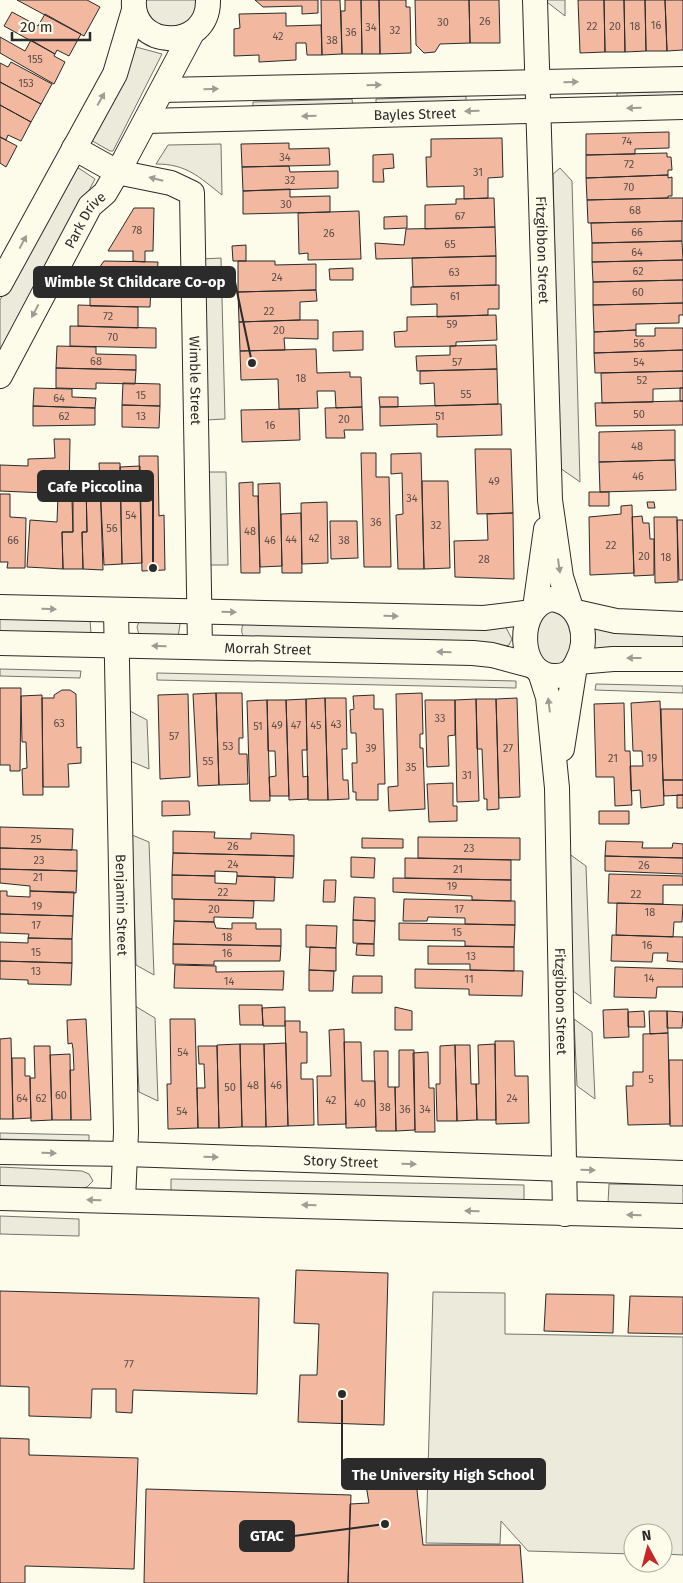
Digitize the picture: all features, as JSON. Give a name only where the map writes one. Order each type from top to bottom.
[{"type":"street","name":"Fitzgibbon Street","points":[[535,0],[550,500],[561,576],[573,609]]},
{"type":"street","points":[[132,4],[138,20],[153,35],[173,39],[192,33]]},
{"type":"street","points":[[0,284],[114,74],[132,4]]},
{"type":"street","name":"Park Drive","points":[[0,376],[90,206],[105,193],[163,90],[192,33],[204,20],[209,4]]},
{"type":"street","name":"Bayles Street","points":[[163,90],[683,79]]},
{"type":"street","name":"Bayles Street","points":[[146,121],[683,107]]},
{"type":"street","points":[[74,148],[117,172]]},
{"type":"street","name":"Wimble Street","points":[[117,172],[171,182],[192,193],[200,647]]},
{"type":"street","name":"Fitzgibbon Street","points":[[534,610],[550,500]]},
{"type":"street","points":[[573,609],[583,635],[582,651],[570,672],[560,676],[549,676],[537,669],[528,657],[525,637],[534,610],[542,602],[552,599],[573,609],[616,621],[683,624]]},
{"type":"street","points":[[0,607],[484,618],[534,610]]},
{"type":"street","name":"Benjamin Street","points":[[116,610],[126,1154],[123,1200]]},
{"type":"street","name":"Morrah Street","points":[[0,643],[473,653],[492,655],[537,669]]},
{"type":"street","points":[[576,664],[613,659],[683,659]]},
{"type":"street","name":"Fitzgibbon Street","points":[[557,788],[576,664]]},
{"type":"street","name":"Fitzgibbon Street","points":[[537,669],[548,697],[557,788],[565,1214]]},
{"type":"street","name":"Story Street","points":[[0,1152],[126,1154],[683,1173]]},
{"type":"street","points":[[0,1198],[683,1216]]},
{"type":"shaded area","points":[[143,0],[201,0],[201,3],[185,26],[169,27],[153,20]]},
{"type":"shaded area","points":[[547,0],[565,0],[565,16],[547,2]]},
{"type":"shaded area","points":[[136,47],[162,54],[113,151],[110,151],[89,139],[88,136]]},
{"type":"shaded area","points":[[683,91],[683,99],[617,101],[617,93]]},
{"type":"shaded area","points":[[466,96],[466,105],[376,107],[376,99]]},
{"type":"shaded area","points":[[352,99],[353,108],[253,110],[253,102]]},
{"type":"shaded area","points":[[221,144],[222,195],[199,177],[184,169],[176,166],[156,164],[168,145]]},
{"type":"shaded area","points":[[74,165],[95,179],[0,359],[0,300]]},
{"type":"shaded area","points":[[560,168],[572,181],[580,482],[560,468],[553,174]]},
{"type":"shaded area","points":[[221,258],[225,419],[206,420],[202,259]]},
{"type":"shaded area","points":[[207,472],[226,472],[228,565],[209,565]]},
{"type":"shaded area","points":[[553,607],[571,621],[573,646],[563,666],[545,667],[536,651],[537,620]]},
{"type":"shaded area","points":[[0,614],[90,620],[91,633],[85,636],[0,636]]},
{"type":"shaded area","points":[[172,617],[180,624],[178,637],[139,635],[137,627],[140,619]]},
{"type":"shaded area","points":[[244,622],[504,624],[512,639],[509,645],[501,648],[248,641],[242,633]]},
{"type":"shaded area","points":[[593,628],[683,630],[683,651],[592,650],[595,633]]},
{"type":"shaded area","points":[[0,669],[81,671],[80,678],[0,676]]},
{"type":"shaded area","points":[[157,673],[516,681],[516,688],[157,680]]},
{"type":"shaded area","points":[[596,684],[683,686],[683,693],[595,690]]},
{"type":"shaded area","points":[[128,710],[147,720],[149,769],[130,761]]},
{"type":"shaded area","points":[[132,835],[149,842],[154,975],[136,965]]},
{"type":"shaded area","points":[[568,853],[586,866],[591,1004],[573,991]]},
{"type":"shaded area","points":[[135,1006],[155,1018],[158,1101],[139,1092]]},
{"type":"shaded area","points":[[574,1019],[592,1032],[595,1099],[577,1086]]},
{"type":"shaded area","points":[[0,1133],[89,1135],[89,1141],[0,1139]]},
{"type":"shaded area","points":[[0,1167],[82,1171],[89,1174],[93,1181],[87,1187],[79,1189],[0,1188]]},
{"type":"shaded area","points":[[171,1179],[524,1185],[524,1200],[171,1194]]},
{"type":"shaded area","points":[[609,1184],[683,1185],[683,1204],[608,1203]]},
{"type":"shaded area","points":[[0,1216],[79,1219],[79,1236],[0,1234]]},
{"type":"shaded area","points":[[433,1292],[505,1293],[505,1334],[683,1337],[683,1555],[673,1554],[673,1523],[623,1523],[623,1554],[528,1551],[501,1521],[500,1544],[426,1543]]},
{"type":"building","points":[[17,0],[87,0],[100,7],[84,36]]},
{"type":"building","points":[[255,0],[318,0],[318,13],[302,14],[302,6],[263,7]]},
{"type":"building","points":[[321,0],[340,0],[342,54],[322,55]]},
{"type":"building","points":[[345,0],[361,0],[362,54],[342,54],[341,11],[345,11]]},
{"type":"building","points":[[361,0],[379,0],[380,54],[362,54]]},
{"type":"building","points":[[379,0],[406,0],[406,7],[410,7],[411,53],[380,54]]},
{"type":"building","points":[[415,0],[469,0],[470,43],[440,44],[435,52],[424,53],[416,45]]},
{"type":"building","points":[[469,0],[499,0],[500,43],[470,43]]},
{"type":"building","points":[[578,0],[604,0],[605,52],[580,53]]},
{"type":"building","points":[[604,0],[624,0],[625,52],[605,52]]},
{"type":"building","points":[[624,0],[645,0],[646,51],[625,52]]},
{"type":"building","points":[[645,0],[665,0],[667,51],[646,51]]},
{"type":"building","points":[[665,0],[683,0],[683,50],[667,51]]},
{"type":"building","points":[[12,12],[38,26],[45,14],[81,34],[69,56],[57,50],[55,54],[4,26]]},
{"type":"building","points":[[286,13],[286,26],[321,25],[322,55],[307,55],[306,43],[296,43],[296,60],[259,62],[259,55],[234,56],[234,29],[240,28],[239,14]]},
{"type":"building","points":[[0,37],[25,51],[31,40],[65,62],[54,84],[0,53]]},
{"type":"building","points":[[11,62],[52,84],[41,104],[0,82],[0,63],[8,67]]},
{"type":"building","points":[[0,82],[41,104],[31,122],[0,105]]},
{"type":"building","points":[[0,105],[31,122],[21,141],[8,135],[6,140],[0,137]]},
{"type":"building","points":[[669,132],[669,148],[635,149],[635,154],[586,155],[586,134]]},
{"type":"building","points":[[0,137],[17,146],[6,167],[0,163]]},
{"type":"building","points":[[502,138],[503,177],[488,178],[488,198],[464,199],[464,186],[427,187],[426,157],[431,157],[431,139]]},
{"type":"building","points":[[289,143],[289,149],[329,148],[330,165],[242,167],[241,144]]},
{"type":"building","points":[[667,153],[667,157],[671,157],[672,170],[668,170],[668,175],[586,178],[586,155]]},
{"type":"building","points":[[393,154],[394,168],[383,169],[384,182],[373,182],[373,155]]},
{"type":"building","points":[[289,166],[290,172],[338,171],[338,188],[243,191],[242,167]]},
{"type":"building","points":[[668,175],[668,178],[672,177],[672,196],[668,196],[668,198],[587,200],[586,178]]},
{"type":"building","points":[[290,189],[290,197],[330,196],[330,212],[243,214],[243,191]]},
{"type":"building","points":[[494,198],[495,227],[425,229],[425,205],[456,204],[456,199]]},
{"type":"building","points":[[683,198],[683,221],[588,223],[587,200]]},
{"type":"building","points":[[134,208],[154,208],[153,251],[145,251],[145,262],[133,261],[133,251],[108,251]]},
{"type":"building","points":[[359,211],[361,259],[308,260],[308,253],[299,254],[298,213]]},
{"type":"building","points":[[407,216],[407,228],[384,229],[384,217]]},
{"type":"building","points":[[682,221],[682,241],[592,243],[591,223]]},
{"type":"building","points":[[495,227],[496,256],[376,259],[375,243],[404,245],[406,229]]},
{"type":"building","points":[[682,241],[683,260],[592,262],[592,243]]},
{"type":"building","points":[[246,245],[246,261],[233,261],[232,246]]},
{"type":"building","points":[[496,256],[496,285],[413,287],[412,258]]},
{"type":"building","points":[[683,260],[683,280],[593,282],[592,262]]},
{"type":"building","points":[[104,261],[158,262],[157,276],[137,276],[137,284],[99,283],[99,268]]},
{"type":"building","points":[[238,261],[275,261],[275,265],[316,264],[316,290],[238,292]]},
{"type":"building","points":[[353,268],[353,280],[330,280],[329,269]]},
{"type":"building","points":[[683,280],[683,303],[593,305],[593,282]]},
{"type":"building","points":[[90,283],[125,284],[125,288],[151,288],[150,307],[90,306]]},
{"type":"building","points":[[499,285],[499,309],[488,309],[488,315],[437,317],[437,304],[411,305],[411,287]]},
{"type":"building","points":[[316,290],[317,301],[300,302],[300,320],[239,322],[238,292]]},
{"type":"building","points":[[683,303],[683,315],[679,315],[679,323],[636,324],[636,330],[594,332],[593,305]]},
{"type":"building","points":[[78,305],[138,307],[138,328],[78,326]]},
{"type":"building","points":[[496,315],[497,340],[456,342],[456,346],[395,347],[394,332],[407,331],[407,317]]},
{"type":"building","points":[[318,320],[318,339],[284,338],[285,350],[240,351],[239,322]]},
{"type":"building","points":[[70,326],[156,328],[156,348],[70,346]]},
{"type":"building","points":[[655,328],[683,328],[683,350],[594,353],[594,332],[636,330],[636,336],[655,336]]},
{"type":"building","points":[[363,331],[363,350],[333,351],[333,332]]},
{"type":"building","points":[[496,345],[497,369],[417,371],[416,356],[450,355],[450,346]]},
{"type":"building","points":[[57,346],[96,347],[96,354],[136,355],[136,370],[56,368]]},
{"type":"building","points":[[316,349],[317,373],[350,372],[350,377],[361,377],[362,407],[336,408],[335,391],[317,391],[318,408],[279,409],[278,379],[241,380],[240,351]]},
{"type":"building","points":[[683,350],[683,371],[595,373],[594,353]]},
{"type":"building","points":[[56,368],[136,370],[135,384],[96,383],[96,389],[56,388]]},
{"type":"building","points":[[497,369],[498,404],[435,406],[434,383],[420,384],[420,371]]},
{"type":"building","points":[[683,371],[683,388],[653,389],[653,402],[602,403],[601,373]]},
{"type":"building","points":[[123,383],[160,384],[160,406],[122,405]]},
{"type":"building","points":[[34,388],[72,389],[72,397],[96,398],[95,408],[33,406]]},
{"type":"building","points":[[680,388],[683,388],[683,401],[680,401]]},
{"type":"building","points":[[379,397],[398,397],[398,407],[380,407]]},
{"type":"building","points":[[683,401],[683,425],[596,426],[595,403]]},
{"type":"building","points":[[501,404],[502,435],[437,437],[437,424],[380,426],[380,407]]},
{"type":"building","points":[[122,405],[160,406],[159,428],[122,427]]},
{"type":"building","points":[[33,406],[95,408],[95,425],[33,426]]},
{"type":"building","points":[[362,407],[363,430],[344,430],[345,438],[326,438],[325,408]]},
{"type":"building","points":[[299,409],[300,440],[242,442],[241,410]]},
{"type":"building","points":[[675,430],[675,460],[599,462],[599,432]]},
{"type":"building","points":[[54,439],[70,439],[69,494],[0,491],[0,465],[28,466],[28,459],[55,458]]},
{"type":"building","points":[[475,449],[511,449],[513,513],[477,514]]},
{"type":"building","points":[[361,453],[376,453],[376,477],[389,477],[391,567],[364,567]]},
{"type":"building","points":[[421,453],[424,569],[398,569],[396,515],[403,514],[402,473],[391,474],[391,454]]},
{"type":"building","points":[[139,456],[158,456],[159,516],[164,515],[165,570],[142,571]]},
{"type":"building","points":[[675,460],[676,490],[600,492],[599,462]]},
{"type":"building","points":[[99,463],[120,463],[122,564],[104,565]]},
{"type":"building","points":[[140,466],[142,563],[122,564],[120,467]]},
{"type":"building","points":[[100,480],[103,570],[83,569],[82,532],[87,532],[86,481]]},
{"type":"building","points":[[422,481],[448,481],[450,568],[424,569]]},
{"type":"building","points":[[253,482],[253,496],[258,496],[260,573],[241,573],[239,483]]},
{"type":"building","points":[[76,483],[86,483],[87,532],[82,532],[83,569],[63,569],[62,532],[73,532],[72,500],[76,500]]},
{"type":"building","points":[[280,483],[282,566],[260,567],[258,484]]},
{"type":"building","points":[[589,492],[609,492],[609,506],[589,506]]},
{"type":"building","points":[[0,494],[10,494],[10,517],[26,518],[25,568],[7,568],[8,562],[0,562]]},
{"type":"building","points":[[58,495],[73,495],[73,532],[62,532],[63,569],[27,567],[30,520],[57,522]]},
{"type":"building","points":[[327,502],[328,563],[302,564],[301,503]]},
{"type":"building","points":[[647,502],[654,502],[655,508],[648,508]]},
{"type":"building","points":[[632,505],[634,573],[590,575],[589,517],[621,514],[621,506]]},
{"type":"building","points":[[301,513],[302,573],[282,573],[281,514]]},
{"type":"building","points":[[513,513],[514,579],[455,577],[454,541],[488,540],[487,514]]},
{"type":"building","points":[[642,516],[643,523],[649,523],[650,539],[654,539],[654,575],[634,576],[632,517]]},
{"type":"building","points":[[654,517],[677,517],[678,582],[655,583]]},
{"type":"building","points":[[677,520],[683,520],[683,580],[679,580]]},
{"type":"building","points":[[330,521],[357,521],[358,558],[331,559]]},
{"type":"building","points":[[0,688],[21,688],[20,771],[10,771],[10,765],[0,765]]},
{"type":"building","points":[[62,690],[70,690],[76,694],[77,748],[81,747],[81,763],[68,764],[69,787],[43,787],[42,698],[54,698],[54,695]]},
{"type":"building","points":[[216,693],[242,693],[243,738],[239,738],[239,754],[247,754],[248,784],[219,785]]},
{"type":"building","points":[[216,693],[219,785],[198,786],[193,694]]},
{"type":"building","points":[[422,693],[423,734],[420,734],[420,748],[423,748],[425,809],[389,811],[388,787],[398,786],[396,694]]},
{"type":"building","points":[[188,694],[190,777],[160,779],[158,695]]},
{"type":"building","points":[[42,695],[43,795],[23,795],[22,769],[27,768],[26,742],[22,742],[21,696]]},
{"type":"building","points":[[374,695],[374,709],[383,709],[385,784],[378,784],[378,800],[356,800],[356,792],[353,792],[352,763],[357,763],[356,733],[351,733],[350,710],[354,709],[353,696]]},
{"type":"building","points":[[325,698],[346,698],[347,749],[342,749],[343,780],[348,780],[349,799],[328,800]]},
{"type":"building","points":[[325,698],[328,800],[308,800],[306,699]]},
{"type":"building","points":[[517,698],[520,797],[499,798],[496,699]]},
{"type":"building","points":[[306,699],[307,750],[302,750],[303,777],[308,776],[308,799],[289,800],[286,700]]},
{"type":"building","points":[[476,699],[496,699],[499,809],[487,810],[487,799],[484,799],[482,749],[477,749]]},
{"type":"building","points":[[476,699],[479,801],[457,802],[455,700]]},
{"type":"building","points":[[267,700],[286,700],[289,796],[270,796],[269,777],[276,776],[275,751],[268,751]]},
{"type":"building","points":[[267,700],[270,801],[250,801],[247,701]]},
{"type":"building","points":[[425,700],[455,700],[455,735],[448,736],[449,766],[427,767]]},
{"type":"building","points":[[660,701],[664,805],[641,808],[640,790],[631,791],[630,766],[643,766],[642,751],[633,751],[631,703]]},
{"type":"building","points":[[624,703],[625,751],[630,751],[632,805],[615,806],[614,777],[596,777],[594,704]]},
{"type":"building","points":[[661,709],[683,709],[683,780],[663,780]]},
{"type":"building","points":[[663,780],[683,780],[683,795],[664,796]]},
{"type":"building","points":[[453,783],[453,806],[457,806],[457,821],[429,822],[427,784]]},
{"type":"building","points":[[677,795],[683,795],[683,808],[677,808]]},
{"type":"building","points":[[162,801],[189,801],[190,815],[162,816]]},
{"type":"building","points":[[599,811],[629,811],[629,824],[599,824]]},
{"type":"building","points":[[0,827],[73,829],[72,850],[0,848]]},
{"type":"building","points":[[173,831],[215,832],[214,838],[251,839],[251,833],[294,835],[294,856],[173,853]]},
{"type":"building","points":[[418,837],[520,838],[520,860],[418,858]]},
{"type":"building","points":[[362,838],[403,839],[403,848],[362,848]]},
{"type":"building","points":[[606,841],[643,842],[642,848],[672,848],[673,843],[683,844],[683,858],[605,856]]},
{"type":"building","points":[[0,848],[77,850],[77,871],[0,869]]},
{"type":"building","points":[[173,853],[294,856],[293,878],[237,876],[237,872],[215,871],[215,876],[172,875]]},
{"type":"building","points":[[605,856],[683,858],[683,874],[605,871]]},
{"type":"building","points":[[351,857],[375,858],[374,878],[351,877]]},
{"type":"building","points":[[405,858],[511,860],[511,880],[405,878]]},
{"type":"building","points":[[0,869],[77,871],[76,893],[30,891],[30,886],[0,883]]},
{"type":"building","points":[[609,874],[683,876],[683,885],[663,885],[663,904],[608,903]]},
{"type":"building","points":[[172,875],[215,876],[215,883],[236,884],[237,876],[275,877],[274,901],[172,899]]},
{"type":"building","points":[[393,878],[511,880],[511,901],[472,900],[472,896],[393,892]]},
{"type":"building","points":[[324,880],[336,880],[335,902],[323,902]]},
{"type":"building","points":[[0,891],[7,891],[7,896],[30,897],[30,891],[74,892],[73,916],[0,914]]},
{"type":"building","points":[[354,897],[375,898],[375,921],[353,920]]},
{"type":"building","points":[[174,899],[254,901],[253,918],[214,917],[214,922],[174,921]]},
{"type":"building","points":[[404,899],[515,901],[515,925],[465,924],[465,918],[428,917],[427,921],[403,921]]},
{"type":"building","points":[[617,903],[683,905],[682,922],[674,922],[673,937],[616,935]]},
{"type":"building","points":[[0,914],[73,916],[72,939],[28,938],[29,934],[0,933]]},
{"type":"building","points":[[353,920],[375,921],[374,944],[353,943]]},
{"type":"building","points":[[174,921],[214,922],[216,928],[232,929],[232,923],[256,923],[256,929],[281,929],[281,946],[173,944]]},
{"type":"building","points":[[399,923],[515,925],[514,947],[465,946],[465,941],[399,940]]},
{"type":"building","points":[[306,925],[337,926],[336,948],[306,947]]},
{"type":"building","points":[[612,935],[683,937],[683,962],[667,961],[668,953],[653,953],[652,962],[611,961]]},
{"type":"building","points":[[28,938],[72,939],[72,963],[0,961],[0,942],[28,943]]},
{"type":"building","points":[[173,944],[281,946],[280,961],[214,961],[214,965],[173,964]]},
{"type":"building","points":[[357,944],[374,944],[374,956],[356,955]]},
{"type":"building","points":[[428,946],[514,947],[514,971],[470,970],[470,964],[428,964]]},
{"type":"building","points":[[310,947],[336,948],[336,971],[309,970]]},
{"type":"building","points":[[0,961],[72,963],[71,985],[28,984],[28,980],[0,979]]},
{"type":"building","points":[[175,965],[216,966],[216,972],[284,971],[283,990],[174,988]]},
{"type":"building","points":[[615,967],[683,969],[683,987],[657,987],[656,998],[614,997]]},
{"type":"building","points":[[415,969],[523,971],[522,996],[469,995],[469,989],[415,988]]},
{"type":"building","points":[[309,970],[334,971],[333,991],[309,991]]},
{"type":"building","points":[[353,976],[382,976],[382,993],[352,993]]},
{"type":"building","points":[[239,1005],[262,1005],[263,1025],[240,1025]]},
{"type":"building","points":[[285,1007],[285,1026],[263,1026],[262,1008]]},
{"type":"building","points":[[395,1007],[412,1011],[412,1030],[395,1030]]},
{"type":"building","points":[[628,1009],[629,1037],[604,1038],[603,1010]]},
{"type":"building","points":[[644,1011],[645,1027],[628,1027],[628,1012]]},
{"type":"building","points":[[649,1011],[667,1011],[668,1033],[650,1034]]},
{"type":"building","points":[[667,1011],[683,1012],[682,1028],[667,1028]]},
{"type":"building","points":[[86,1019],[91,1120],[71,1120],[70,1070],[74,1070],[72,1043],[68,1044],[67,1020]]},
{"type":"building","points":[[170,1019],[195,1019],[198,1128],[168,1129],[167,1084],[171,1084]]},
{"type":"building","points":[[285,1021],[300,1021],[300,1032],[307,1032],[307,1063],[301,1063],[301,1079],[313,1079],[314,1125],[288,1126]]},
{"type":"building","points":[[344,1029],[346,1124],[318,1125],[317,1076],[331,1076],[329,1030]]},
{"type":"building","points":[[668,1033],[670,1124],[628,1125],[626,1086],[633,1086],[633,1072],[643,1072],[643,1034]]},
{"type":"building","points":[[11,1038],[13,1119],[0,1119],[0,1039]]},
{"type":"building","points":[[495,1041],[514,1041],[515,1076],[528,1076],[529,1123],[496,1124]]},
{"type":"building","points":[[344,1042],[361,1042],[362,1081],[375,1081],[376,1127],[346,1128]]},
{"type":"building","points":[[286,1043],[288,1126],[266,1127],[264,1044]]},
{"type":"building","points":[[240,1044],[242,1127],[219,1128],[217,1045]]},
{"type":"building","points":[[240,1044],[264,1044],[266,1127],[242,1127]]},
{"type":"building","points":[[495,1044],[496,1120],[477,1120],[476,1084],[479,1084],[478,1045]]},
{"type":"building","points":[[455,1045],[457,1121],[437,1121],[436,1084],[440,1084],[440,1046]]},
{"type":"building","points":[[455,1045],[470,1045],[471,1084],[476,1084],[477,1120],[457,1121]]},
{"type":"building","points":[[34,1046],[50,1046],[52,1120],[31,1121],[30,1078],[35,1078]]},
{"type":"building","points":[[198,1046],[217,1046],[219,1128],[198,1128],[197,1088],[205,1088],[204,1064],[199,1064]]},
{"type":"building","points":[[399,1050],[414,1050],[415,1130],[396,1131],[395,1087],[399,1087]]},
{"type":"building","points":[[374,1051],[388,1051],[388,1087],[395,1087],[396,1131],[376,1131]]},
{"type":"building","points":[[428,1052],[429,1088],[434,1088],[435,1132],[415,1132],[413,1053]]},
{"type":"building","points":[[70,1054],[71,1120],[52,1120],[50,1055]]},
{"type":"building","points":[[12,1058],[25,1058],[25,1076],[30,1076],[31,1118],[13,1119]]},
{"type":"building","points":[[669,1060],[683,1060],[683,1126],[670,1126]]},
{"type":"building","points":[[296,1270],[388,1273],[384,1425],[298,1422],[300,1375],[317,1375],[319,1324],[294,1323]]},
{"type":"building","points":[[0,1291],[259,1298],[257,1394],[133,1390],[132,1413],[116,1412],[116,1389],[92,1389],[91,1418],[29,1416],[29,1387],[0,1386]]},
{"type":"building","points":[[546,1294],[614,1295],[613,1333],[544,1331]]},
{"type":"building","points":[[630,1296],[683,1297],[683,1334],[628,1333]]},
{"type":"building","points":[[0,1438],[29,1439],[29,1455],[138,1458],[134,1569],[25,1566],[25,1583],[0,1583]]},
{"type":"building","points":[[415,1472],[423,1545],[520,1545],[523,1583],[348,1583],[350,1504],[369,1503],[365,1479]]},
{"type":"building","points":[[146,1489],[351,1495],[348,1583],[144,1583]]},
{"type":"place","name":"Wimble St Childcare Co-op","points":[[252,363]]},
{"type":"place","name":"Cafe Piccolina","points":[[153,568]]},
{"type":"place","name":"The University High School","points":[[342,1394]]},
{"type":"place","name":"GTAC","points":[[385,1524]]}]
